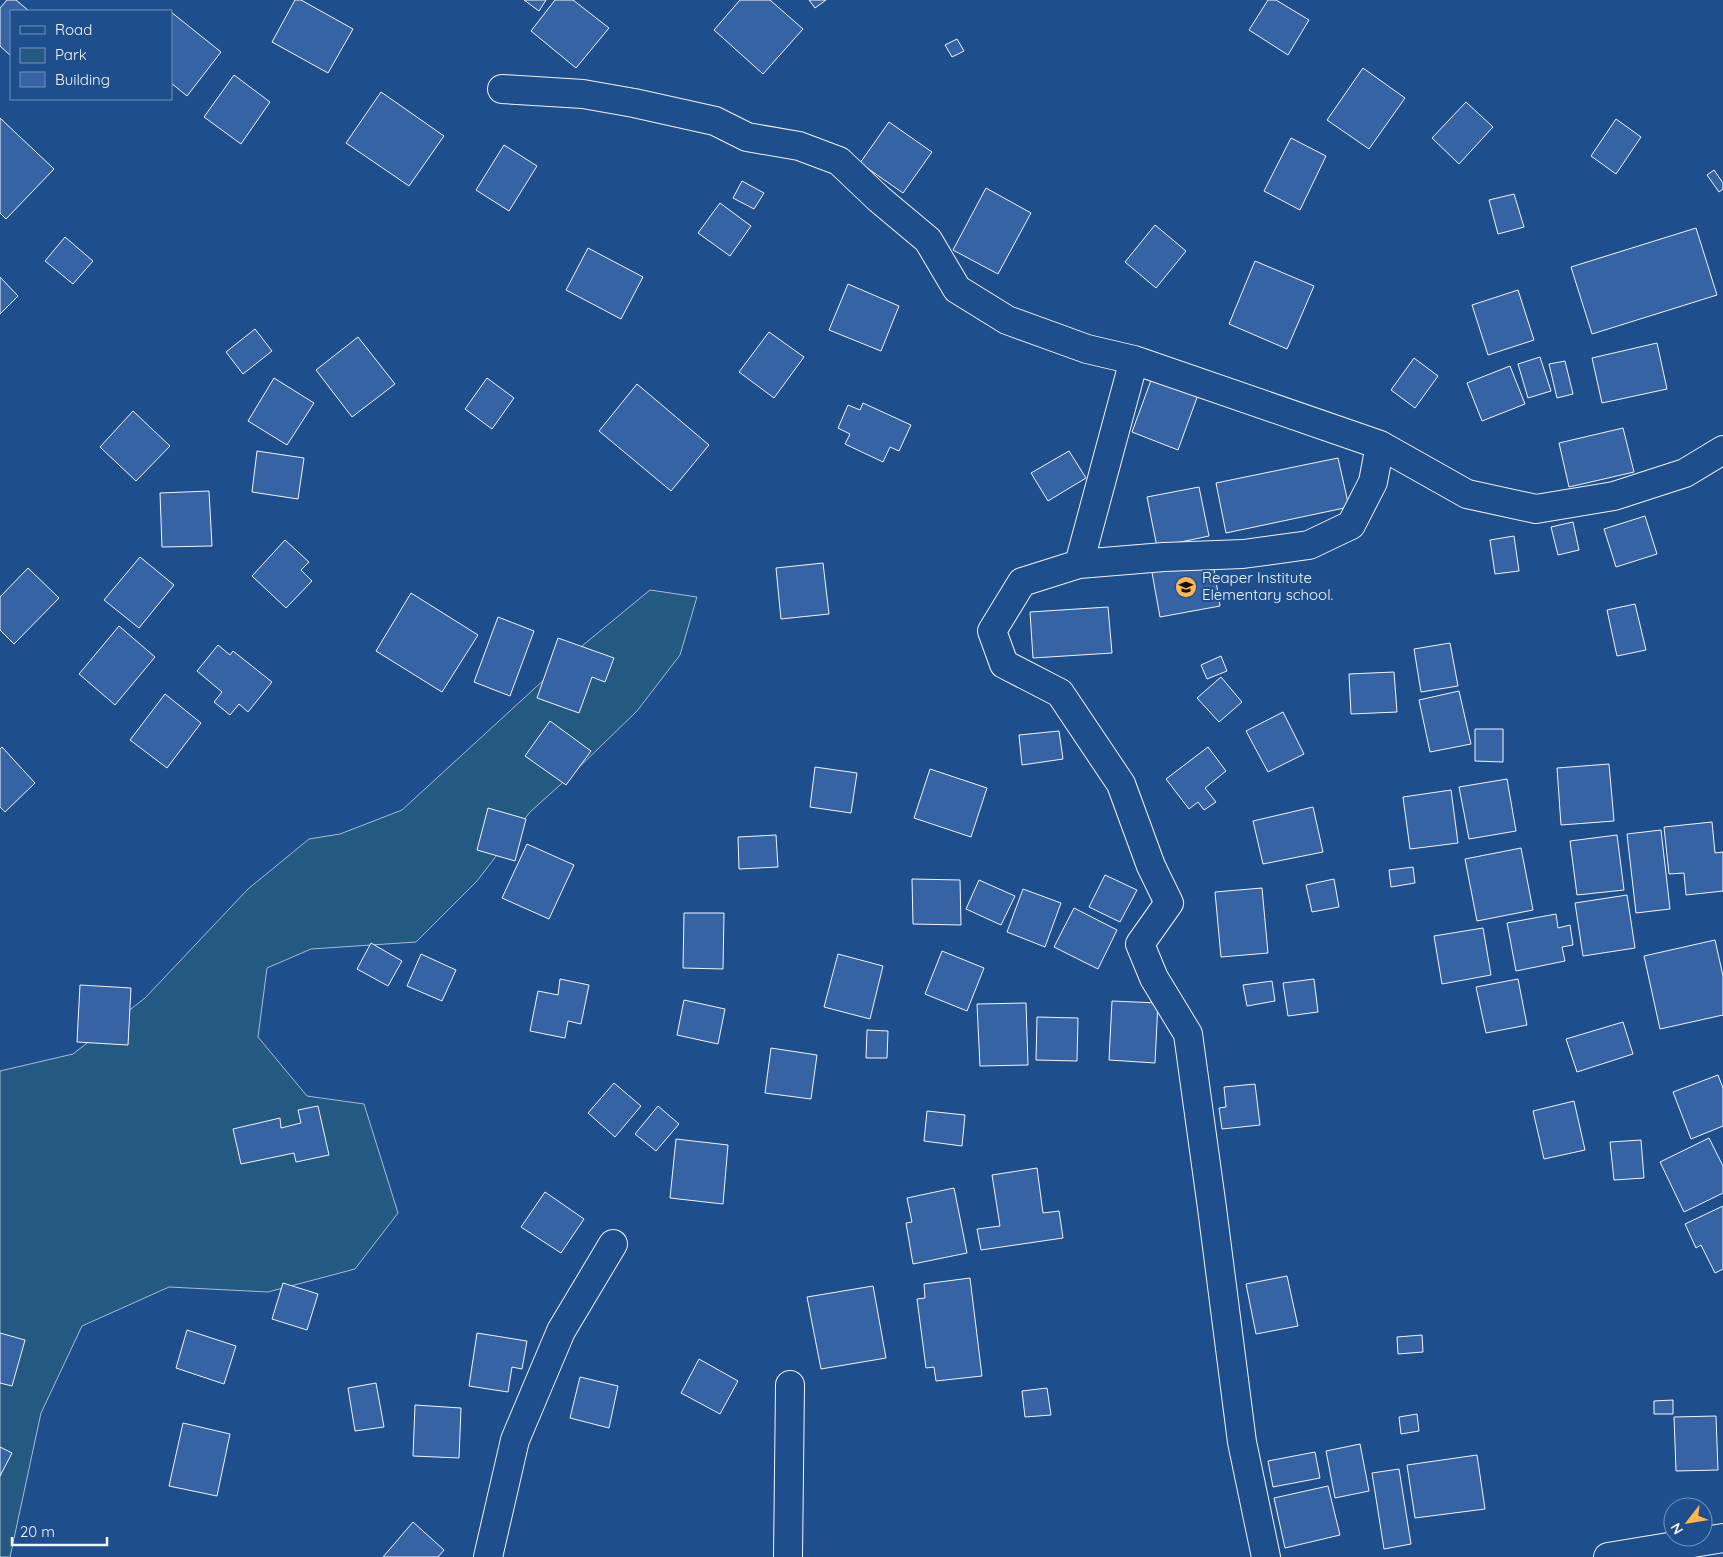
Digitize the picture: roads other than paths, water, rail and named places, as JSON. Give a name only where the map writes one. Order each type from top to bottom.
[{"type":"street","points":[[502,89],[583,94],[715,120],[747,137],[799,146],[839,161],[879,199],[928,240],[957,289],[1007,320],[1086,349],[1134,360],[1380,445],[1467,494],[1536,509],[1614,496],[1685,473],[1723,450]]},
{"type":"street","points":[[1079,564],[1134,360]]},
{"type":"street","points":[[1266,1557],[1242,1442],[1188,1034],[1154,978],[1140,944],[1169,903],[1151,866],[1121,784],[1060,693],[1004,664],[992,631],[1022,582],[1079,564],[1164,557],[1243,554],[1309,545],[1351,525],[1373,482],[1380,445]]},
{"type":"street","points":[[488,1557],[515,1440],[561,1331],[613,1244]]},
{"type":"street","points":[[788,1557],[790,1384]]},
{"type":"street","points":[[1608,1557],[1668,1552],[1723,1538]]},
{"type":"place","name":"Reaper Institute Elementary school.","points":[[1186,587]]}]
